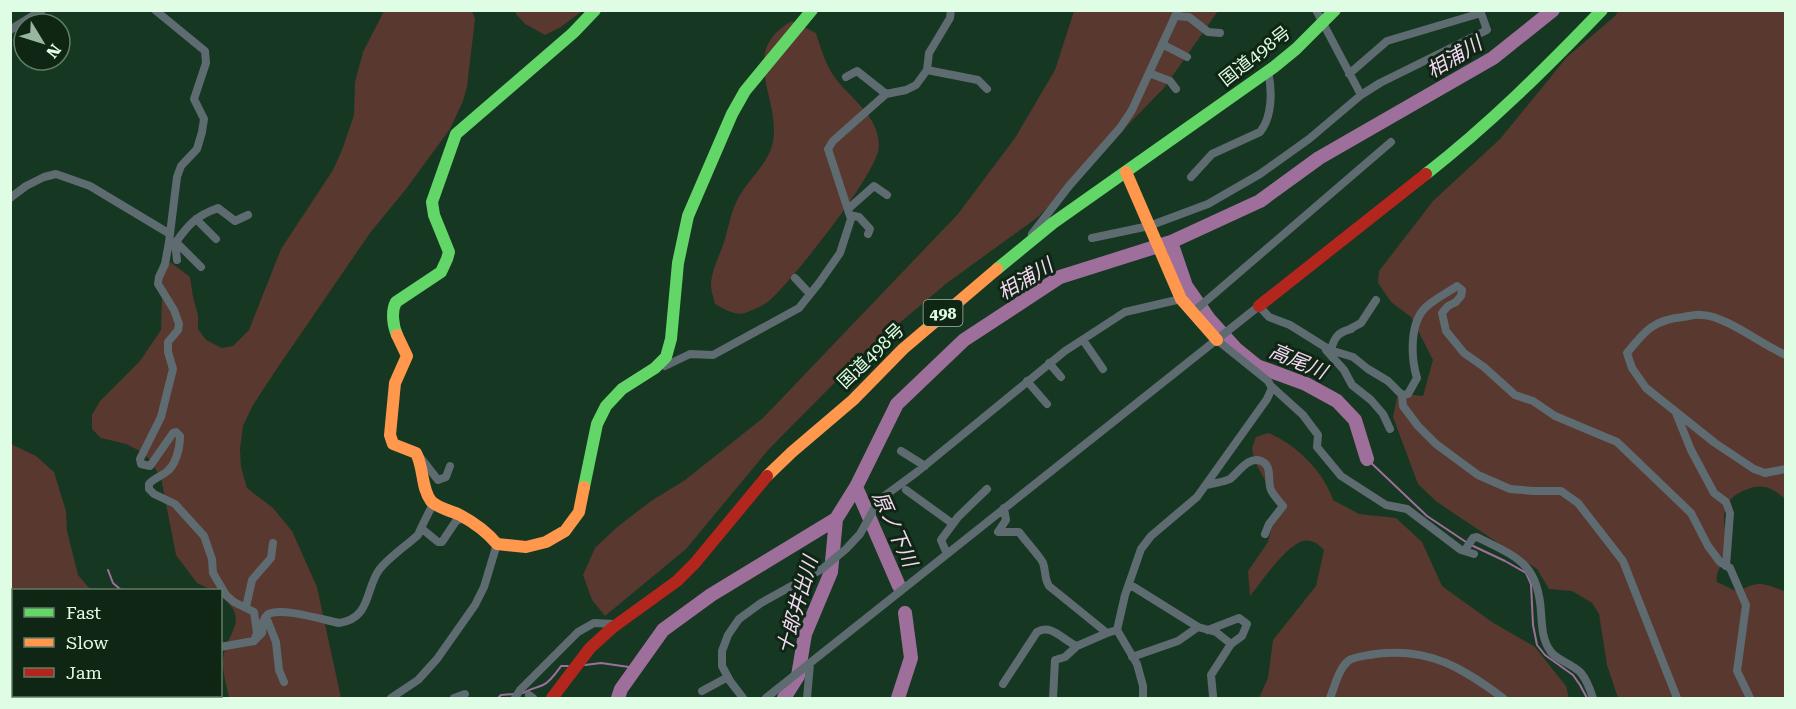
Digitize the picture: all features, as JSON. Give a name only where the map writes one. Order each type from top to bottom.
[{"type":"main road","points":[[596,10],[573,33],[456,134],[432,202],[448,252],[447,259],[441,272],[403,296],[396,302],[393,309],[395,330],[407,356],[395,383],[390,435],[393,444],[417,455],[427,495],[433,504],[450,509],[491,536],[497,544],[526,547],[546,543],[565,531],[579,512],[597,424],[606,406],[621,389],[655,369],[666,357],[671,339],[678,263],[688,216],[732,114],[745,91],[812,10]]},
{"type":"main road","name":"国道498号","points":[[552,699],[586,653],[617,624],[677,581],[695,563],[759,484],[853,400],[928,326],[1023,246],[1268,71],[1296,49],[1335,10]]},
{"type":"main road","points":[[1259,306],[1462,145],[1528,86],[1602,10]]},
{"type":"main road","points":[[1126,172],[1181,299],[1219,337]]},
{"type":"street","points":[[10,30],[42,10]]},
{"type":"street","points":[[155,10],[205,51],[206,63],[194,99],[204,119],[202,132],[197,149],[181,166],[177,177],[172,239],[158,284],[174,310],[179,324],[178,330],[168,342],[168,352],[173,369],[161,417],[140,459],[141,464],[150,466],[173,433],[176,432],[180,436],[180,444],[171,468],[152,480],[149,489],[154,494],[175,504],[204,536],[212,559],[213,573],[226,595],[234,602],[254,612],[257,633],[254,641]]},
{"type":"street","points":[[665,366],[690,354],[713,355],[799,308],[840,254],[851,219],[828,149],[833,141],[886,94],[906,90],[916,85],[927,70],[929,53],[950,18],[951,10]]},
{"type":"street","points":[[1316,10],[1361,95]]},
{"type":"street","points":[[1023,246],[1069,186],[1120,128],[1132,110],[1176,13],[1189,17],[1208,32],[1220,33]]},
{"type":"street","points":[[1092,238],[1150,229],[1208,204],[1260,174],[1309,139],[1361,95],[1408,68],[1487,30],[1481,13],[1387,41],[1349,74]]},
{"type":"street","points":[[1162,44],[1186,57]]},
{"type":"street","points":[[927,70],[978,80],[987,89]]},
{"type":"street","points":[[846,77],[857,71],[886,94]]},
{"type":"street","points":[[1191,177],[1212,154],[1260,132],[1264,127],[1268,120],[1271,84],[1268,71]]},
{"type":"street","points":[[1149,72],[1170,81],[1176,89]]},
{"type":"street","points":[[1194,311],[1390,142]]},
{"type":"street","points":[[10,198],[26,186],[56,174],[90,186],[172,239],[201,267]]},
{"type":"street","points":[[849,212],[874,186],[887,195]]},
{"type":"street","points":[[172,239],[203,213],[218,208],[235,221],[248,215]]},
{"type":"street","points":[[849,212],[859,217],[870,229],[868,234]]},
{"type":"street","points":[[196,219],[216,239]]},
{"type":"street","points":[[172,239],[177,260]]},
{"type":"street","points":[[795,278],[810,294]]},
{"type":"street","points":[[1402,395],[1408,394],[1417,378],[1413,367],[1414,335],[1418,318],[1426,308],[1457,286],[1462,290],[1461,296],[1442,313],[1442,321],[1446,332],[1464,353],[1484,367],[1515,395],[1533,400],[1555,416],[1617,442],[1691,513],[1708,546],[1720,562],[1730,568],[1746,606],[1737,671],[1750,699]]},
{"type":"street","points":[[743,699],[722,666],[722,651],[728,635],[739,620],[761,603],[822,569],[860,534],[879,500],[925,466],[1049,363],[1125,312],[1181,299]]},
{"type":"street","points":[[1331,350],[1334,338],[1361,323],[1376,300]]},
{"type":"street","points":[[766,699],[1259,306],[1269,317],[1290,325],[1331,350],[1353,357],[1389,381],[1402,395],[1403,406],[1418,426],[1436,444],[1478,475],[1510,489],[1561,491],[1578,503],[1623,561],[1677,699]]},
{"type":"street","points":[[1785,355],[1714,317],[1701,315],[1657,322],[1643,333],[1627,354],[1632,368],[1646,388],[1754,469],[1765,473],[1785,469]]},
{"type":"street","points":[[1348,330],[1361,327]]},
{"type":"street","points":[[1219,337],[1303,416],[1318,435],[1317,447],[1341,476],[1386,505],[1407,509],[1461,550],[1469,551],[1472,540],[1478,537],[1522,562],[1540,590],[1542,631],[1552,653],[1580,672],[1593,698]]},
{"type":"street","points":[[1083,340],[1103,369]]},
{"type":"street","points":[[1322,345],[1344,370],[1352,385],[1371,400],[1383,414],[1390,429]]},
{"type":"street","points":[[1049,363],[1061,376]]},
{"type":"street","points":[[1027,381],[1047,404]]},
{"type":"street","points":[[1053,699],[1055,660],[1065,657],[1077,646],[1112,632],[1141,549],[1150,536],[1197,497],[1207,485],[1271,393],[1272,387]]},
{"type":"street","points":[[1676,412],[1691,450],[1714,493],[1726,502],[1730,513],[1726,566]]},
{"type":"street","points":[[901,451],[925,466]]},
{"type":"street","points":[[417,455],[427,464],[438,480],[446,477],[450,466]]},
{"type":"street","points":[[1207,485],[1229,480],[1250,461],[1258,459],[1265,462],[1269,469],[1269,484],[1272,493],[1283,506],[1269,524],[1265,534]]},
{"type":"street","points":[[947,554],[941,540],[953,524],[987,489]]},
{"type":"street","points":[[906,490],[953,524]]},
{"type":"street","points":[[222,646],[254,641],[262,633],[264,620],[268,614],[279,611],[339,623],[349,622],[368,602],[380,569],[418,535],[433,504]]},
{"type":"street","points":[[1004,508],[1006,520],[998,532],[1019,532],[1031,550],[1043,561],[1045,580],[1049,586],[1112,632],[1137,664],[1143,686],[1143,699]]},
{"type":"street","points":[[421,528],[438,542],[442,542],[456,521],[463,518]]},
{"type":"street","points":[[246,607],[252,580],[271,558],[273,543]]},
{"type":"street","points":[[391,699],[418,680],[437,659],[475,604],[484,587],[497,544]]},
{"type":"street","points":[[1129,584],[1198,627],[1216,632],[1231,644]]},
{"type":"street","points":[[266,617],[276,642],[279,670],[284,682]]},
{"type":"street","points":[[1208,630],[1239,618],[1247,624],[1242,636],[1231,644],[1211,675],[1213,696]]},
{"type":"street","points":[[515,699],[520,690],[578,632],[594,623],[617,624]]},
{"type":"street","points":[[1132,657],[1178,641],[1198,627]]},
{"type":"street","points":[[1003,684],[1037,632],[1043,628],[1050,629],[1070,644],[1077,646]]},
{"type":"street","points":[[1330,699],[1342,668],[1350,659],[1380,654],[1434,658],[1469,674],[1503,699]]},
{"type":"street","points":[[807,699],[810,664]]},
{"type":"street","points":[[702,692],[728,677]]},
{"type":"street","points":[[1044,691],[1054,679]]},
{"type":"street","points":[[454,699],[465,694]]},
{"type":"shaded area","points":[[516,10],[582,11],[561,27],[545,35],[525,24],[516,14]]},
{"type":"shaded area","points":[[384,11],[472,11],[475,19],[467,87],[450,129],[370,233],[276,370],[253,405],[243,426],[240,449],[241,467],[247,488],[273,508],[292,531],[317,587],[341,698],[229,698],[223,660],[236,620],[235,613],[222,598],[222,589],[210,589],[197,583],[176,555],[161,478],[150,460],[142,452],[126,444],[101,438],[92,429],[92,415],[100,401],[140,361],[161,330],[163,273],[170,262],[190,277],[198,315],[198,329],[206,340],[222,348],[233,346],[249,330],[281,249],[333,170],[342,150],[354,115],[355,82],[363,52]]},
{"type":"shaded area","points":[[1074,11],[1218,11],[1164,88],[1038,217],[947,283],[866,351],[769,449],[686,549],[605,616],[592,600],[583,575],[595,548],[616,528],[651,501],[685,480],[763,418],[958,214],[1015,138],[1055,70]]},
{"type":"shaded area","points":[[1618,11],[1785,11],[1785,499],[1772,490],[1759,487],[1736,495],[1729,502],[1724,518],[1725,556],[1718,572],[1717,582],[1738,592],[1756,584],[1785,591],[1785,698],[1618,698],[1607,665],[1599,614],[1592,603],[1572,591],[1549,589],[1537,569],[1437,502],[1418,484],[1393,417],[1398,393],[1423,396],[1433,360],[1411,317],[1391,302],[1378,283],[1379,271],[1433,201],[1500,139],[1567,57]]},
{"type":"shaded area","points":[[792,21],[816,33],[832,74],[870,117],[878,135],[879,146],[865,179],[850,201],[780,290],[767,303],[745,313],[737,314],[715,304],[711,280],[737,200],[766,159],[772,146],[774,129],[764,63],[767,48],[775,34]]},
{"type":"shaded area","points":[[1268,433],[1289,444],[1308,460],[1323,479],[1333,500],[1359,514],[1396,518],[1422,542],[1442,586],[1492,622],[1535,647],[1566,686],[1569,698],[1259,698],[1268,678],[1273,640],[1316,586],[1324,550],[1312,541],[1296,544],[1289,549],[1250,596],[1248,571],[1268,542],[1278,504],[1254,460],[1252,448],[1256,437]]},
{"type":"shaded area","points":[[11,444],[36,456],[54,472],[66,511],[67,531],[78,575],[90,589],[12,589],[12,697],[134,697],[11,698]]},
{"type":"waterway","name":"相浦川","points":[[618,698],[621,689],[663,630],[711,595],[836,519],[856,487],[897,404],[964,340],[1060,277],[1171,242],[1260,201],[1319,158],[1493,58],[1553,10]]},
{"type":"waterway","name":"高尾川","points":[[1171,242],[1186,286],[1209,319],[1236,349],[1257,366],[1306,384],[1337,401],[1355,420],[1367,459]]},
{"type":"waterway","points":[[1367,459],[1427,516],[1466,542]]},
{"type":"waterway","name":"原ノ下川","points":[[856,487],[899,586]]},
{"type":"waterway","name":"十郎井出川","points":[[784,698],[798,676],[805,634],[831,572],[836,519]]},
{"type":"waterway","points":[[1471,545],[1526,573],[1531,584],[1533,625],[1537,645],[1545,655],[1573,675],[1587,698]]},
{"type":"waterway","points":[[108,570],[113,583],[120,589]]},
{"type":"waterway","name":"原ノ下川","points":[[898,698],[911,658],[905,613]]},
{"type":"waterway","points":[[585,665],[601,663],[636,668]]},
{"type":"waterway","points":[[523,693],[546,684],[561,666],[568,666]]},
{"type":"waterway","points":[[498,698],[501,695],[515,694]]},
{"type":"traffic: fast","points":[[397,335],[393,318],[396,302],[441,272],[447,259],[449,252],[434,215],[432,202],[456,134],[573,33],[595,10]]},
{"type":"traffic: fast","points":[[584,487],[597,424],[606,406],[622,389],[655,368],[666,357],[671,339],[678,263],[688,216],[732,114],[745,91],[812,10]]},
{"type":"traffic: fast","points":[[997,269],[1053,223],[1274,67],[1296,49],[1335,10]]},
{"type":"traffic: fast","points":[[1426,174],[1517,95],[1602,10]]},
{"type":"traffic: slow","points":[[1126,172],[1181,299],[1217,340]]},
{"type":"traffic: slow","points":[[767,476],[853,400],[903,349],[997,269]]},
{"type":"traffic: slow","points":[[397,335],[407,356],[395,383],[390,435],[393,444],[416,453],[431,501],[471,521],[497,544],[526,547],[546,542],[565,531],[579,512],[584,487]]},
{"type":"traffic: jam","points":[[1259,306],[1426,174]]},
{"type":"traffic: jam","points":[[552,698],[590,648],[612,628],[677,581],[695,563],[767,476]]}]
